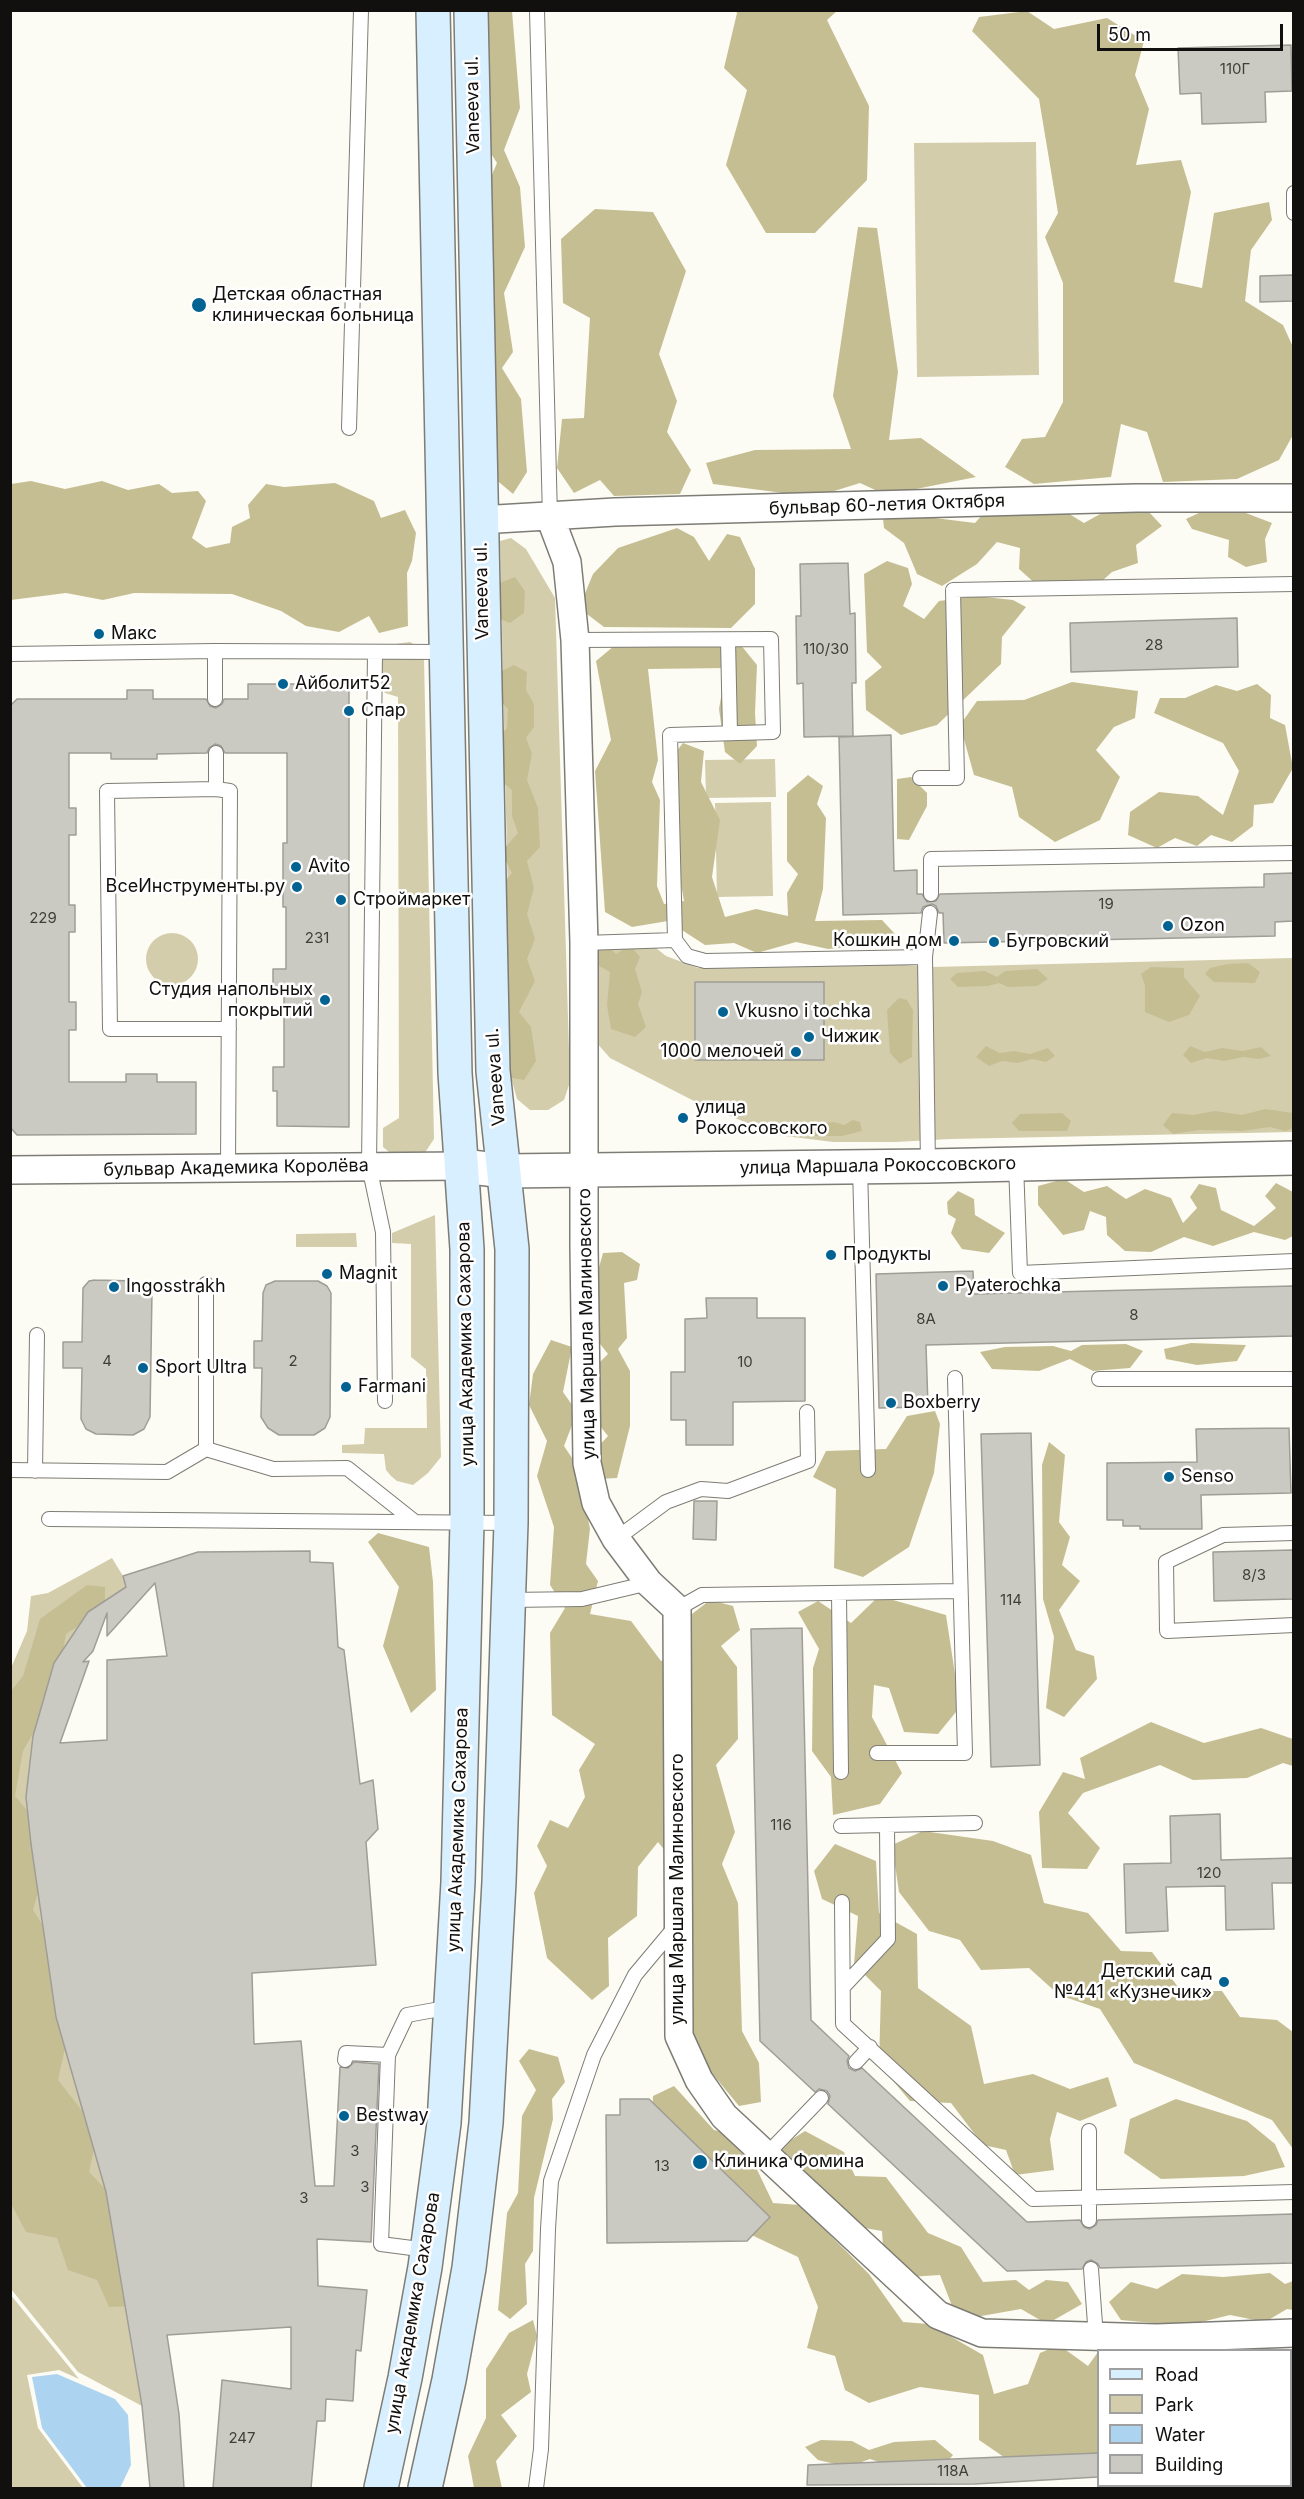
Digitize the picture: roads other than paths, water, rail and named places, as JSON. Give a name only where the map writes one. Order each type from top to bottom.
[{"type":"main road","name":"Vaneeva ul.","points":[[433,10],[455,1073],[462,1166]]},
{"type":"main road","name":"Vaneeva ul.","points":[[471,10],[493,1071],[505,1172]]},
{"type":"main road","name":"улица Академика Сахарова","points":[[381,2488],[405,2378],[427,2250],[444,2123],[458,1882],[467,1522],[467,1249],[462,1166]]},
{"type":"main road","points":[[425,2488],[449,2380],[469,2268],[486,2123],[499,1882],[511,1523],[512,1250],[505,1172]]},
{"type":"street","name":"бульвар 60-летия Октября","points":[[480,520],[615,512],[1088,499],[1293,498]]},
{"type":"street","name":"улица Маршала Малиновского","points":[[550,517],[567,562],[575,640],[584,943],[587,1464],[596,1503],[616,1539],[649,1583],[676,1609],[679,2036],[699,2080],[724,2116],[938,2315],[982,2333],[1096,2338],[1293,2333]]},
{"type":"street","points":[[444,521],[480,520]]},
{"type":"street","name":"улица Маршала Рокоссовского","points":[[462,1166],[505,1172],[1293,1158]]},
{"type":"street","name":"бульвар Академика Королёва","points":[[10,1170],[462,1166]]},
{"type":"lane","points":[[349,428],[361,10]]},
{"type":"lane","points":[[537,10],[550,517]]},
{"type":"lane","points":[[1293,193],[1293,213]]},
{"type":"lane","points":[[920,778],[957,778],[953,590],[1293,584]]},
{"type":"lane","points":[[575,640],[771,639],[773,732],[670,735],[675,940],[687,956],[705,961],[925,957]]},
{"type":"lane","points":[[728,640],[730,733]]},
{"type":"lane","points":[[10,654],[215,651],[447,652]]},
{"type":"lane","points":[[215,651],[215,699]]},
{"type":"lane","points":[[375,652],[369,1166],[383,1232],[385,1401]]},
{"type":"lane","points":[[216,753],[216,789]]},
{"type":"lane","points":[[228,1168],[229,1029],[230,791],[216,789],[108,791],[110,1029],[229,1029]]},
{"type":"lane","points":[[931,894],[931,859],[1293,853]]},
{"type":"lane","points":[[928,1166],[925,957],[930,913]]},
{"type":"lane","points":[[584,943],[675,940]]},
{"type":"lane","points":[[1016,1164],[1020,1274],[1293,1261]]},
{"type":"lane","points":[[860,1167],[868,1470]]},
{"type":"lane","points":[[206,1284],[206,1449]]},
{"type":"lane","points":[[35,1471],[37,1335]]},
{"type":"lane","points":[[877,1753],[965,1753],[955,1378]]},
{"type":"lane","points":[[1099,1379],[1293,1379]]},
{"type":"lane","points":[[616,1539],[666,1502],[700,1489],[728,1491],[808,1461],[807,1412]]},
{"type":"lane","points":[[10,1470],[167,1472],[206,1449],[273,1469],[347,1468],[415,1522]]},
{"type":"lane","points":[[49,1519],[511,1523]]},
{"type":"lane","points":[[1293,1533],[1223,1535],[1166,1562],[1167,1631],[1293,1625]]},
{"type":"lane","points":[[508,1600],[582,1599],[649,1583]]},
{"type":"lane","points":[[676,1609],[702,1595],[959,1591]]},
{"type":"lane","points":[[838,1593],[841,1772]]},
{"type":"lane","points":[[841,1826],[975,1823]]},
{"type":"lane","points":[[843,1987],[888,1938],[886,1825]]},
{"type":"lane","points":[[842,1902],[843,2024],[1033,2199],[1293,2192]]},
{"type":"lane","points":[[536,2488],[542,2439],[551,2181],[594,2055],[634,1975],[679,1923]]},
{"type":"lane","points":[[427,2250],[381,2244],[388,2055],[407,2015],[451,2007]]},
{"type":"lane","points":[[856,2062],[870,2047]]},
{"type":"lane","points":[[345,2060],[346,2053],[388,2055]]},
{"type":"lane","points":[[766,2154],[821,2098]]},
{"type":"lane","points":[[1089,2131],[1089,2220]]},
{"type":"lane","points":[[1091,2269],[1096,2338]]},
{"type":"water","points":[[57,2374],[115,2399],[128,2415],[131,2465],[120,2488],[87,2488],[42,2428],[32,2377]]},
{"type":"place","name":"Детская областная клиническая больница","points":[[199,305]]},
{"type":"place","name":"Макс","points":[[99,634]]},
{"type":"place","name":"Айболит52","points":[[283,684]]},
{"type":"place","name":"Спар","points":[[349,711]]},
{"type":"place","name":"Avito","points":[[296,867]]},
{"type":"place","name":"ВсеИнструменты.ру","points":[[297,887]]},
{"type":"place","name":"Строймаркет","points":[[341,900]]},
{"type":"place","name":"Ozon","points":[[1168,926]]},
{"type":"place","name":"Кошкин дом","points":[[954,941]]},
{"type":"place","name":"Бугровский","points":[[994,942]]},
{"type":"place","name":"Студия напольных покрытий","points":[[325,1000]]},
{"type":"place","name":"Vkusno i tochka","points":[[723,1012]]},
{"type":"place","name":"Чижик","points":[[809,1037]]},
{"type":"place","name":"1000 мелочей","points":[[796,1052]]},
{"type":"place","name":"улица Рокоссовского","points":[[683,1118]]},
{"type":"place","name":"Продукты","points":[[831,1255]]},
{"type":"place","name":"Magnit","points":[[327,1274]]},
{"type":"place","name":"Pyaterochka","points":[[943,1286]]},
{"type":"place","name":"Ingosstrakh","points":[[114,1287]]},
{"type":"place","name":"Sport Ultra","points":[[143,1368]]},
{"type":"place","name":"Farmani","points":[[346,1387]]},
{"type":"place","name":"Boxberry","points":[[891,1403]]},
{"type":"place","name":"Senso","points":[[1169,1477]]},
{"type":"place","name":"Детский сад №441 «Кузнечик»","points":[[1224,1982]]},
{"type":"place","name":"Bestway","points":[[344,2116]]},
{"type":"place","name":"Клиника Фомина","points":[[700,2162]]}]
